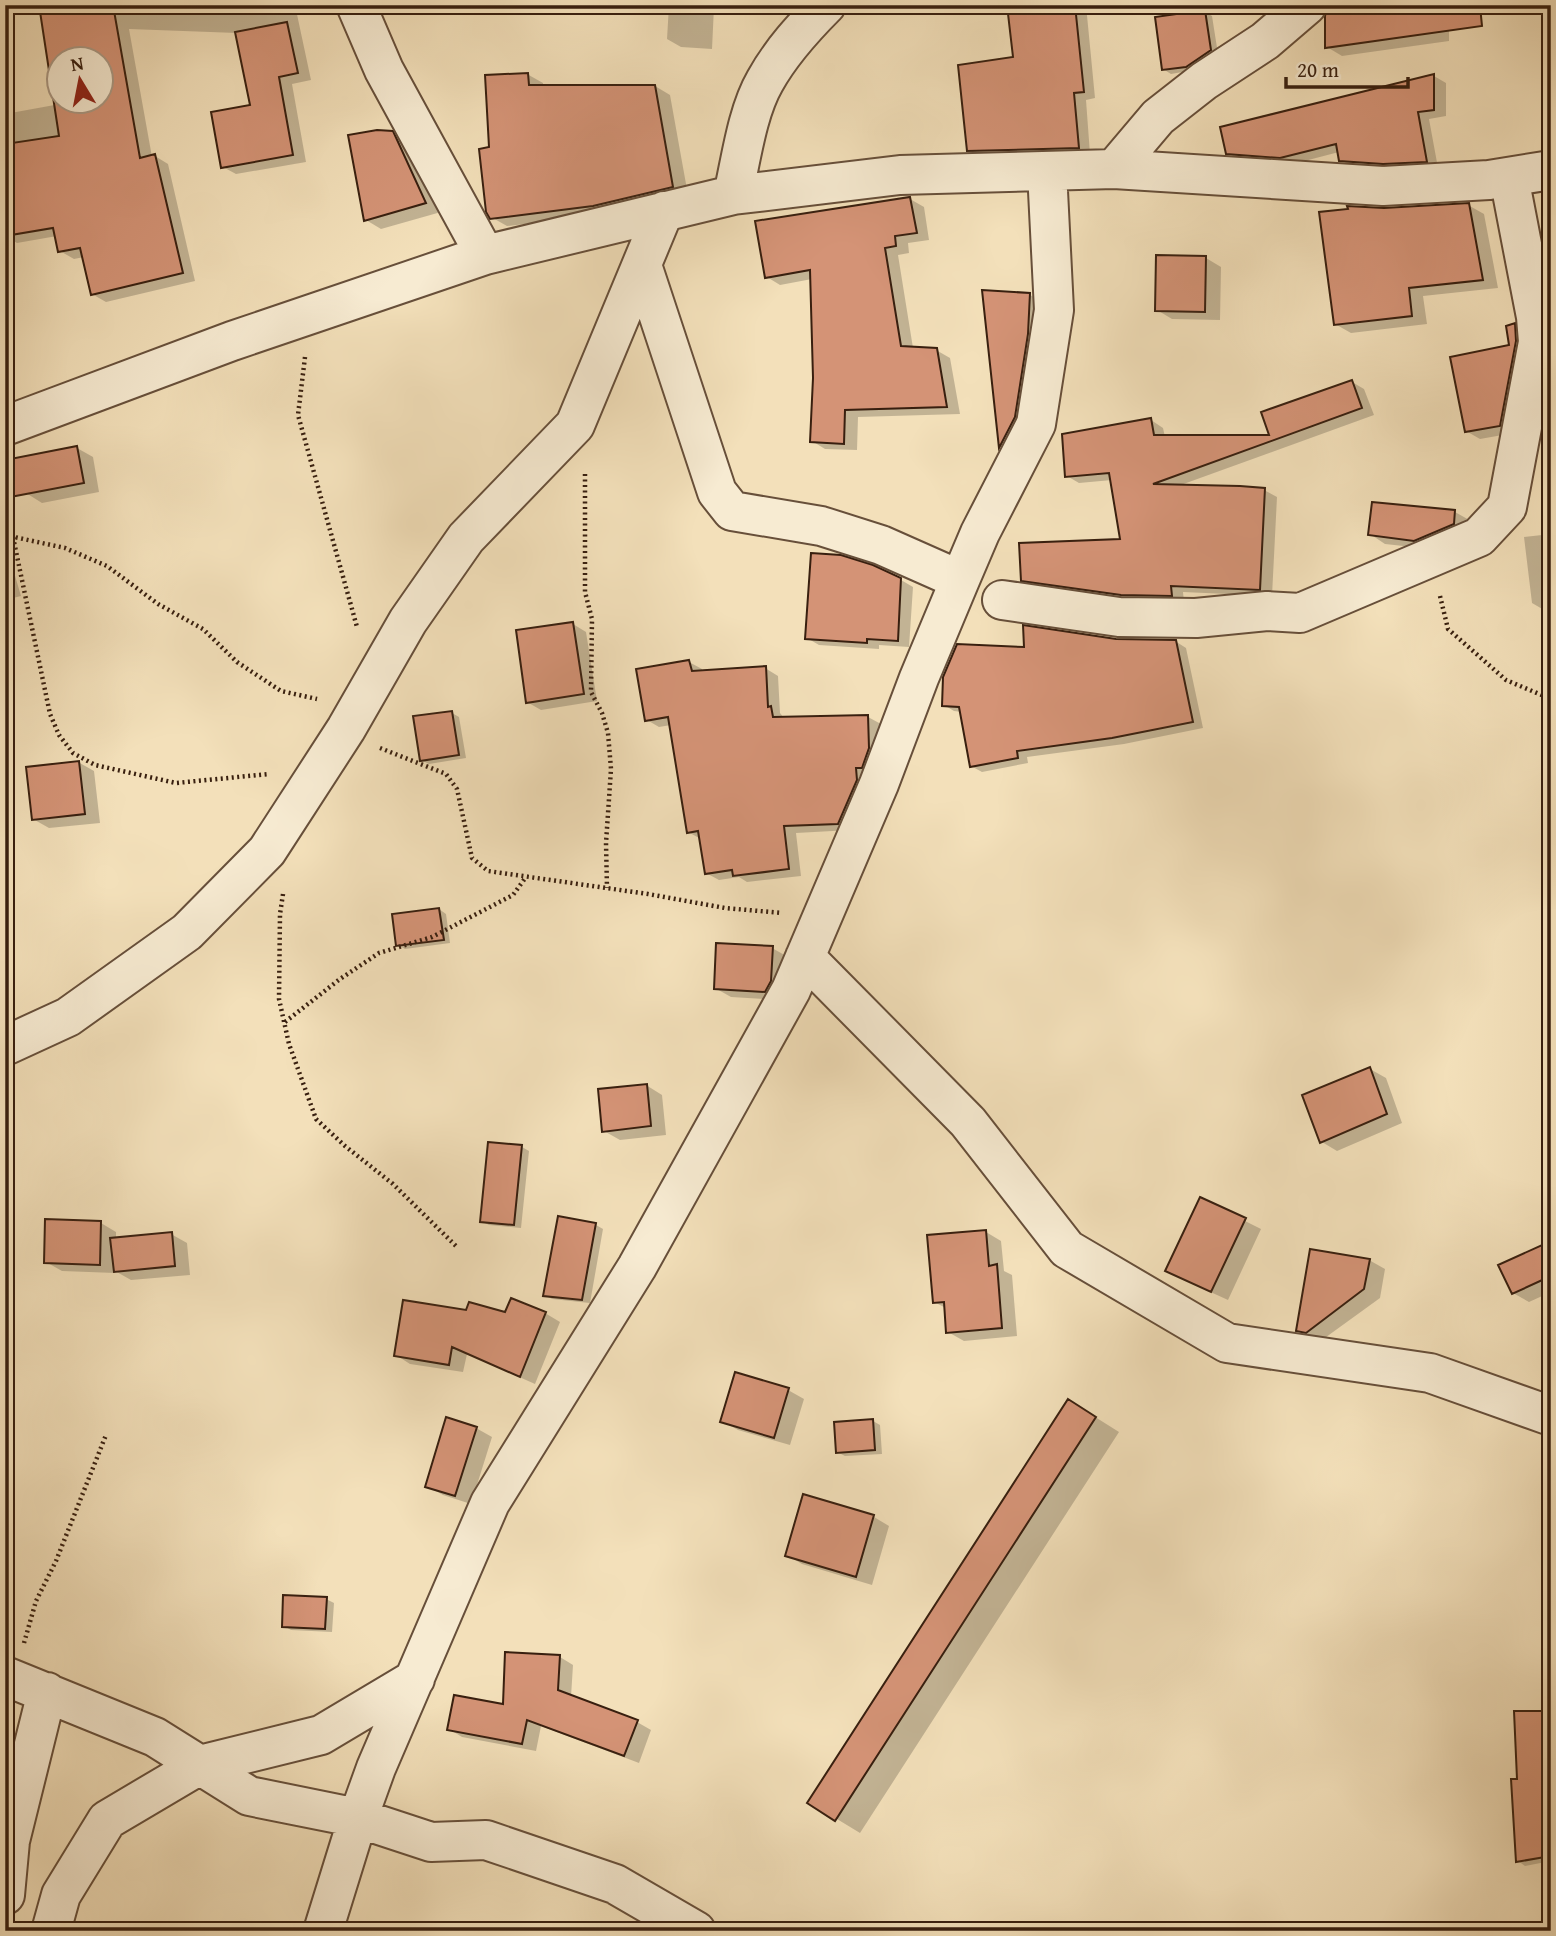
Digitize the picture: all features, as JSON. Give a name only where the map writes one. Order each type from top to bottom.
[{"type":"street","points":[[356,5],[384,70],[485,256]]},
{"type":"street","points":[[733,195],[749,124],[764,82],[798,33],[826,5]]},
{"type":"street","points":[[1114,169],[1158,117],[1204,81],[1265,41],[1307,5]]},
{"type":"street","points":[[5,425],[232,341],[485,256],[733,195],[900,175],[1114,169],[1383,186],[1509,177],[1551,170]]},
{"type":"street","points":[[323,1931],[376,1768],[490,1503],[637,1267],[791,990],[879,784],[919,678],[980,533],[1036,424],[1054,310],[1047,171]]},
{"type":"street","points":[[1002,600],[1119,617],[1196,618],[1267,611],[1300,613],[1479,537],[1507,507],[1538,342],[1536,317],[1509,177]]},
{"type":"street","points":[[5,1046],[68,1017],[187,932],[267,851],[359,707],[408,621],[466,538],[575,425],[664,211]]},
{"type":"street","points":[[642,265],[717,492],[732,511],[821,526],[881,545],[960,580]]},
{"type":"street","points":[[805,957],[968,1122],[1067,1249],[1227,1343],[1430,1373],[1551,1416]]},
{"type":"street","points":[[51,1931],[61,1895],[107,1820],[200,1765],[320,1735],[415,1679]]},
{"type":"street","points":[[5,1895],[22,1682],[155,1737],[250,1796],[358,1818],[431,1842],[486,1840],[615,1884],[696,1931]]},
{"type":"path","points":[[316,312],[303,367],[298,415],[359,707],[390,754],[446,774],[457,789],[472,858],[488,871],[725,908],[822,916]]},
{"type":"path","points":[[575,425],[585,468],[585,592],[592,620],[591,692],[602,713],[608,733],[611,769],[606,843],[607,888]]},
{"type":"path","points":[[5,535],[65,548],[107,566],[158,604],[203,629],[237,662],[281,691],[359,707]]},
{"type":"path","points":[[13,537],[50,714],[59,735],[72,753],[95,765],[176,783],[322,767]]},
{"type":"path","points":[[1431,558],[1448,629],[1506,680],[1551,699]]},
{"type":"path","points":[[284,1023],[340,979],[379,953],[432,937],[513,895],[526,877]]},
{"type":"path","points":[[284,888],[279,999],[289,1044],[316,1119],[393,1184],[458,1248]]},
{"type":"path","points":[[22,1682],[36,1601],[56,1561],[106,1435]]},
{"type":"building","points":[[39,5],[113,5],[140,158],[155,154],[183,273],[91,295],[80,248],[58,252],[53,228],[5,236],[5,144],[59,136],[56,116],[116,116],[116,46],[46,46],[46,51]]},
{"type":"building","points":[[1007,5],[1075,5],[1084,92],[1074,93],[1079,148],[967,151],[958,65],[1013,57]]},
{"type":"building","points":[[1328,6],[1480,6],[1482,26],[1325,48],[1325,16]]},
{"type":"building","points":[[1205,10],[1211,50],[1186,67],[1162,70],[1155,17]]},
{"type":"building","points":[[287,22],[298,73],[279,77],[293,155],[221,168],[211,112],[250,105],[235,32]]},
{"type":"building","points":[[528,73],[529,85],[655,85],[673,187],[593,206],[490,219],[486,212],[479,149],[489,147],[485,75]]},
{"type":"building","points":[[1434,74],[1434,110],[1418,112],[1427,162],[1383,164],[1339,161],[1336,144],[1280,158],[1226,154],[1220,127]]},
{"type":"building","points":[[377,130],[393,131],[426,203],[364,221],[348,135]]},
{"type":"building","points":[[910,197],[917,233],[895,236],[896,246],[885,248],[901,346],[937,348],[947,407],[845,410],[844,444],[810,442],[813,378],[810,270],[765,278],[755,221]]},
{"type":"building","points":[[1469,203],[1483,280],[1409,288],[1412,316],[1334,325],[1319,212],[1348,209],[1347,206],[1384,208]]},
{"type":"building","points":[[1156,255],[1206,256],[1205,312],[1155,311]]},
{"type":"building","points":[[982,290],[1030,293],[1028,334],[1015,417],[999,448]]},
{"type":"building","points":[[1515,323],[1516,341],[1500,426],[1465,432],[1450,357],[1509,345],[1506,326]]},
{"type":"building","points":[[1352,380],[1362,408],[1153,484],[1265,488],[1260,590],[1171,586],[1172,596],[1121,595],[1021,581],[1019,543],[1120,539],[1109,473],[1065,477],[1062,434],[1151,418],[1154,435],[1269,435],[1261,412]]},
{"type":"building","points":[[77,446],[84,483],[5,498],[5,460]]},
{"type":"building","points":[[1372,502],[1455,510],[1454,524],[1414,541],[1368,535]]},
{"type":"building","points":[[811,553],[841,555],[873,565],[901,578],[898,641],[867,639],[867,643],[805,639]]},
{"type":"building","points":[[573,622],[584,694],[526,703],[516,630]]},
{"type":"building","points":[[1023,625],[1116,639],[1176,640],[1193,722],[1112,738],[1017,751],[1018,758],[970,767],[959,707],[942,706],[943,677],[957,644],[1024,647]]},
{"type":"building","points":[[689,660],[692,671],[766,666],[768,707],[771,706],[773,717],[868,715],[869,748],[862,768],[856,768],[857,780],[838,824],[784,826],[789,869],[733,876],[732,870],[705,874],[698,831],[687,833],[668,717],[645,721],[636,669]]},
{"type":"building","points":[[452,711],[459,755],[420,761],[413,716]]},
{"type":"building","points":[[79,761],[85,814],[32,820],[26,767]]},
{"type":"building","points":[[439,908],[444,940],[396,946],[392,914]]},
{"type":"building","points":[[716,943],[773,946],[771,981],[765,992],[714,989]]},
{"type":"building","points":[[1370,1067],[1387,1114],[1320,1143],[1302,1095]]},
{"type":"building","points":[[647,1084],[651,1126],[602,1132],[598,1089]]},
{"type":"building","points":[[488,1142],[522,1145],[514,1225],[480,1222]]},
{"type":"building","points":[[1200,1197],[1246,1218],[1211,1292],[1165,1271]]},
{"type":"building","points":[[558,1216],[596,1223],[582,1300],[543,1296]]},
{"type":"building","points":[[45,1219],[101,1221],[100,1265],[44,1263]]},
{"type":"building","points":[[986,1230],[989,1266],[997,1264],[1002,1328],[946,1333],[944,1302],[933,1303],[927,1235]]},
{"type":"building","points":[[172,1232],[175,1266],[114,1272],[110,1238]]},
{"type":"building","points":[[1551,1241],[1551,1276],[1512,1294],[1498,1265]]},
{"type":"building","points":[[1310,1249],[1370,1259],[1364,1289],[1306,1333],[1296,1331]]},
{"type":"building","points":[[511,1298],[546,1312],[520,1377],[452,1347],[449,1365],[394,1356],[403,1300],[466,1310],[469,1302],[505,1312]]},
{"type":"building","points":[[735,1372],[789,1388],[774,1438],[720,1422]]},
{"type":"building","points":[[1068,1399],[1096,1417],[835,1821],[807,1803]]},
{"type":"building","points":[[446,1417],[477,1427],[455,1496],[425,1487]]},
{"type":"building","points":[[873,1419],[875,1450],[836,1453],[834,1422]]},
{"type":"building","points":[[803,1494],[874,1515],[856,1577],[785,1556]]},
{"type":"building","points":[[283,1595],[327,1597],[325,1629],[282,1627]]},
{"type":"building","points":[[505,1652],[560,1655],[558,1690],[638,1720],[624,1756],[527,1720],[522,1744],[447,1730],[454,1695],[503,1704]]},
{"type":"building","points":[[1514,1711],[1551,1711],[1551,1856],[1516,1862],[1511,1779],[1517,1779]]}]
